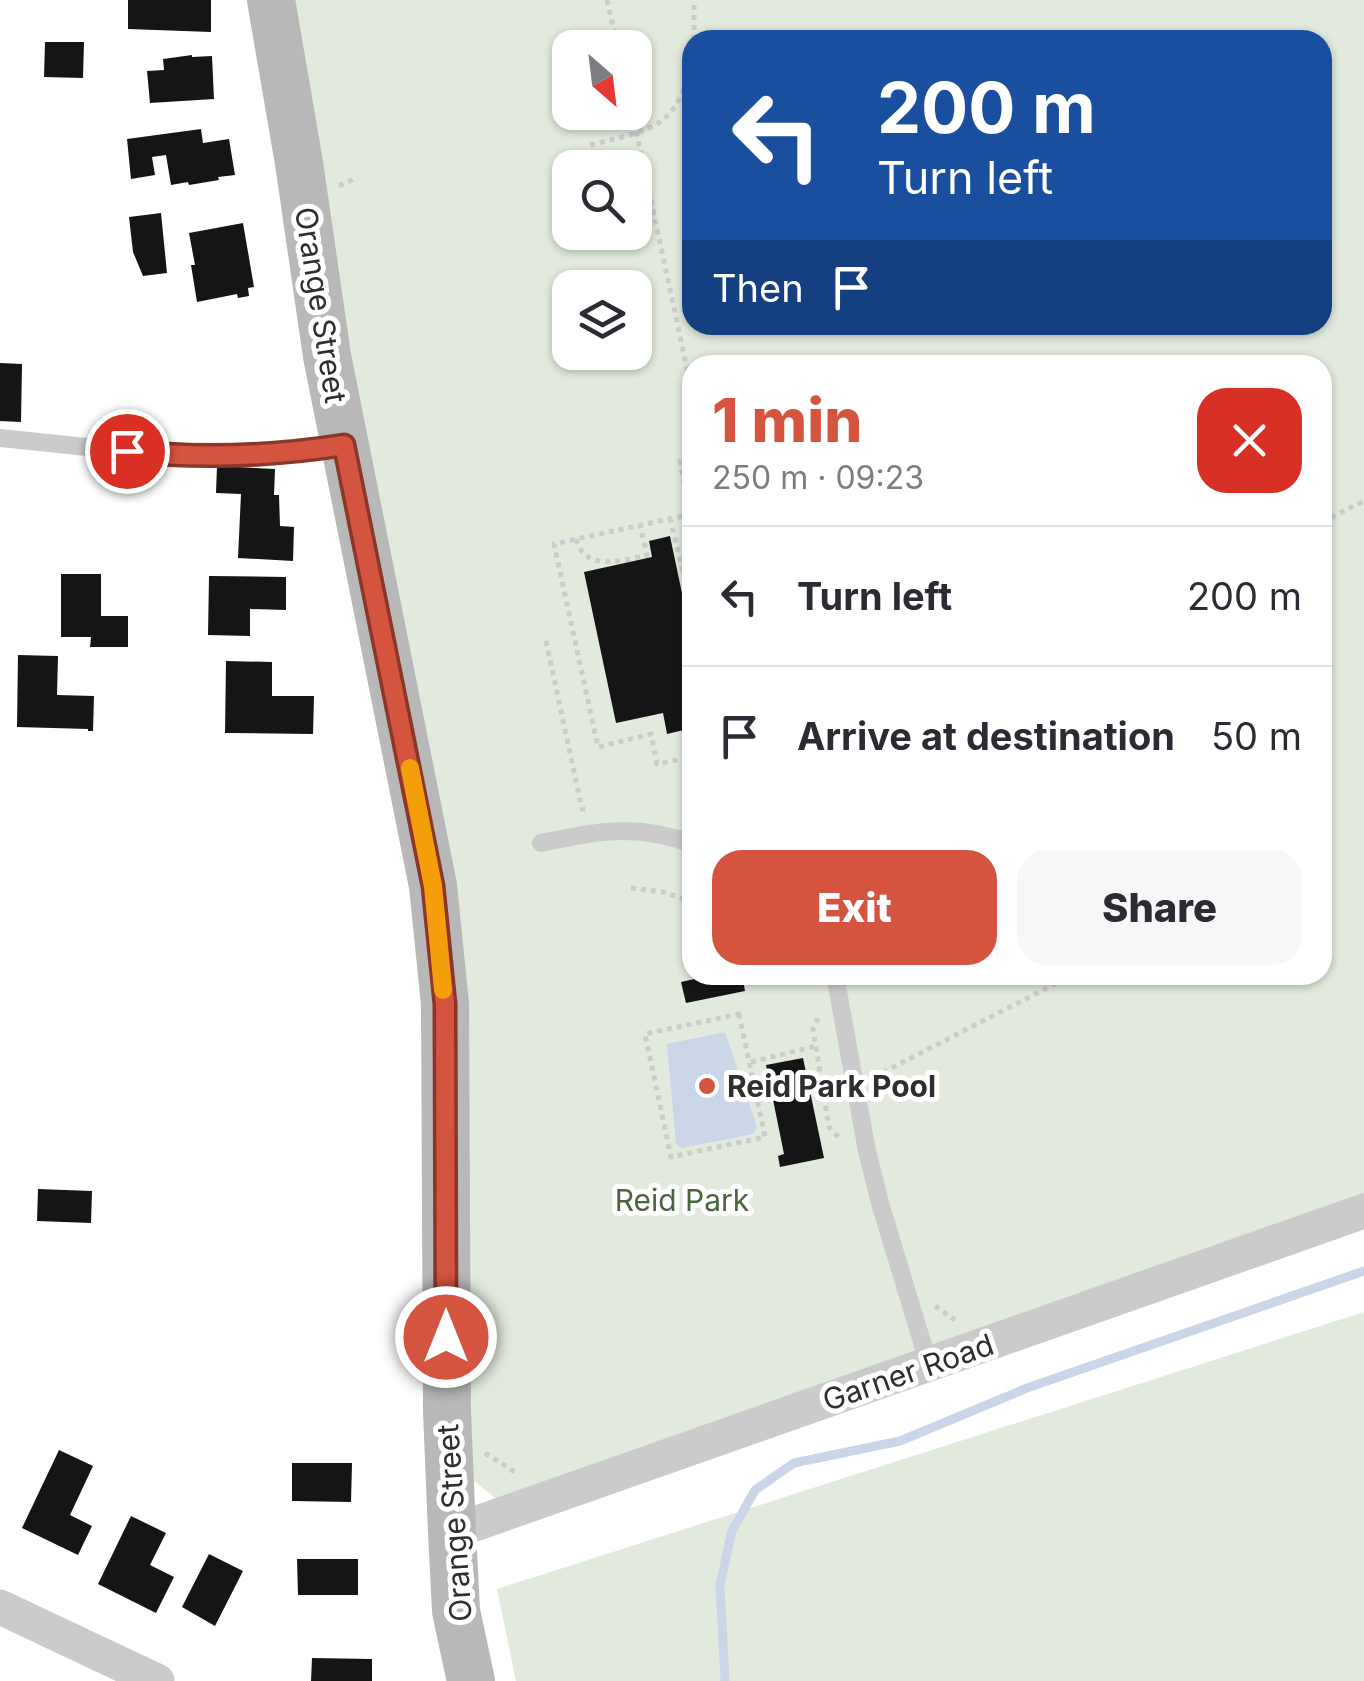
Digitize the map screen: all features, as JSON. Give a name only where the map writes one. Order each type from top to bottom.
[{"type":"street","name":"Orange Street","points":[[271,0],[327,356],[430,868],[445,1004],[447,1411],[452,1532],[456,1610],[471,1681]]},
{"type":"street","name":"Garner Road","points":[[452,1532],[1364,1211]]},
{"type":"street","points":[[0,1607],[157,1681]]},
{"type":"lane","points":[[0,438],[164,455],[249,455],[344,445]]},
{"type":"lane","points":[[541,842],[601,830],[644,831],[682,841]]},
{"type":"lane","points":[[837,985],[867,1151],[929,1365]]},
{"type":"path","points":[[606,0],[614,30]]},
{"type":"path","points":[[694,0],[694,30]]},
{"type":"path","points":[[590,144],[651,129],[682,95]]},
{"type":"path","points":[[636,130],[684,355]]},
{"type":"path","points":[[1332,517],[1364,501]]},
{"type":"path","points":[[682,516],[554,544],[598,746],[651,734],[657,764],[682,758]]},
{"type":"path","points":[[670,518],[682,568]]},
{"type":"path","points":[[576,539],[579,549],[593,560],[606,563],[647,555],[640,525]]},
{"type":"path","points":[[546,641],[582,809],[595,807]]},
{"type":"path","points":[[631,888],[682,898]]},
{"type":"path","points":[[879,1092],[876,1076],[1053,985]]},
{"type":"path","points":[[739,1014],[749,1062],[765,1136],[671,1157],[644,1034],[739,1014]]},
{"type":"path","points":[[749,1062],[816,1046]]},
{"type":"path","points":[[934,1305],[955,1320]]},
{"type":"path","points":[[472,1444],[521,1477]]},
{"type":"green space","name":"Reid Park","points":[[291,0],[1364,0],[1364,1198],[503,1504],[460,1470],[454,1156]]},
{"type":"green space","points":[[1364,1312],[1364,1681],[516,1681],[497,1589]]},
{"type":"water","name":"Reid Park Pool","points":[[725,1032],[757,1127],[753,1134],[682,1148],[676,1144],[667,1044]]},
{"type":"building","points":[[128,0],[211,0],[211,32],[128,29]]},
{"type":"building","points":[[45,42],[84,42],[83,78],[44,77]]},
{"type":"building","points":[[212,56],[214,99],[150,103],[147,71],[164,70],[163,59]]},
{"type":"building","points":[[201,129],[203,143],[229,139],[235,175],[171,185],[166,155],[152,157],[155,175],[131,179],[127,139]]},
{"type":"building","points":[[161,213],[167,273],[143,276],[133,252],[129,217]]},
{"type":"building","points":[[243,223],[254,287],[248,288],[249,296],[238,298],[237,294],[197,302],[189,233]]},
{"type":"building","points":[[0,363],[22,364],[21,422],[0,421]]},
{"type":"building","points":[[217,466],[275,469],[274,495],[279,495],[280,526],[294,527],[293,561],[238,558],[241,494],[216,493]]},
{"type":"building","points":[[670,536],[682,593],[682,730],[667,734],[663,713],[616,723],[584,572],[652,557],[649,541]]},
{"type":"building","points":[[61,574],[101,574],[101,616],[128,616],[128,647],[90,647],[91,637],[61,637]]},
{"type":"building","points":[[209,576],[286,577],[286,610],[250,609],[250,636],[208,635]]},
{"type":"building","points":[[18,655],[58,656],[57,695],[94,696],[93,731],[17,727]]},
{"type":"building","points":[[226,661],[272,662],[272,696],[314,696],[313,734],[225,733]]},
{"type":"building","points":[[681,982],[744,985],[745,991],[686,1003]]},
{"type":"building","points":[[803,1058],[824,1158],[780,1167],[778,1156],[784,1154],[766,1065]]},
{"type":"building","points":[[38,1189],[92,1191],[91,1223],[37,1221]]},
{"type":"building","points":[[59,1450],[93,1466],[70,1515],[92,1526],[78,1555],[22,1528]]},
{"type":"building","points":[[292,1463],[352,1463],[351,1502],[292,1501]]},
{"type":"building","points":[[131,1516],[166,1533],[150,1565],[174,1577],[156,1613],[98,1584]]},
{"type":"building","points":[[209,1554],[243,1571],[215,1626],[182,1607]]},
{"type":"building","points":[[297,1559],[358,1559],[358,1595],[298,1595]]},
{"type":"building","points":[[312,1658],[372,1659],[372,1681],[311,1681]]},
{"type":"waterway","points":[[725,1681],[720,1585],[732,1531],[755,1490],[794,1463],[900,1441],[1027,1388],[1364,1271]]},
{"type":"slow traffic","points":[[410,768],[433,886],[443,990]]},
{"type":"place","name":"Reid Park Pool","points":[[707,1086]]},
{"type":"route","points":[[127,451],[249,455],[344,445],[433,886],[445,1004],[446,1337]]}]
